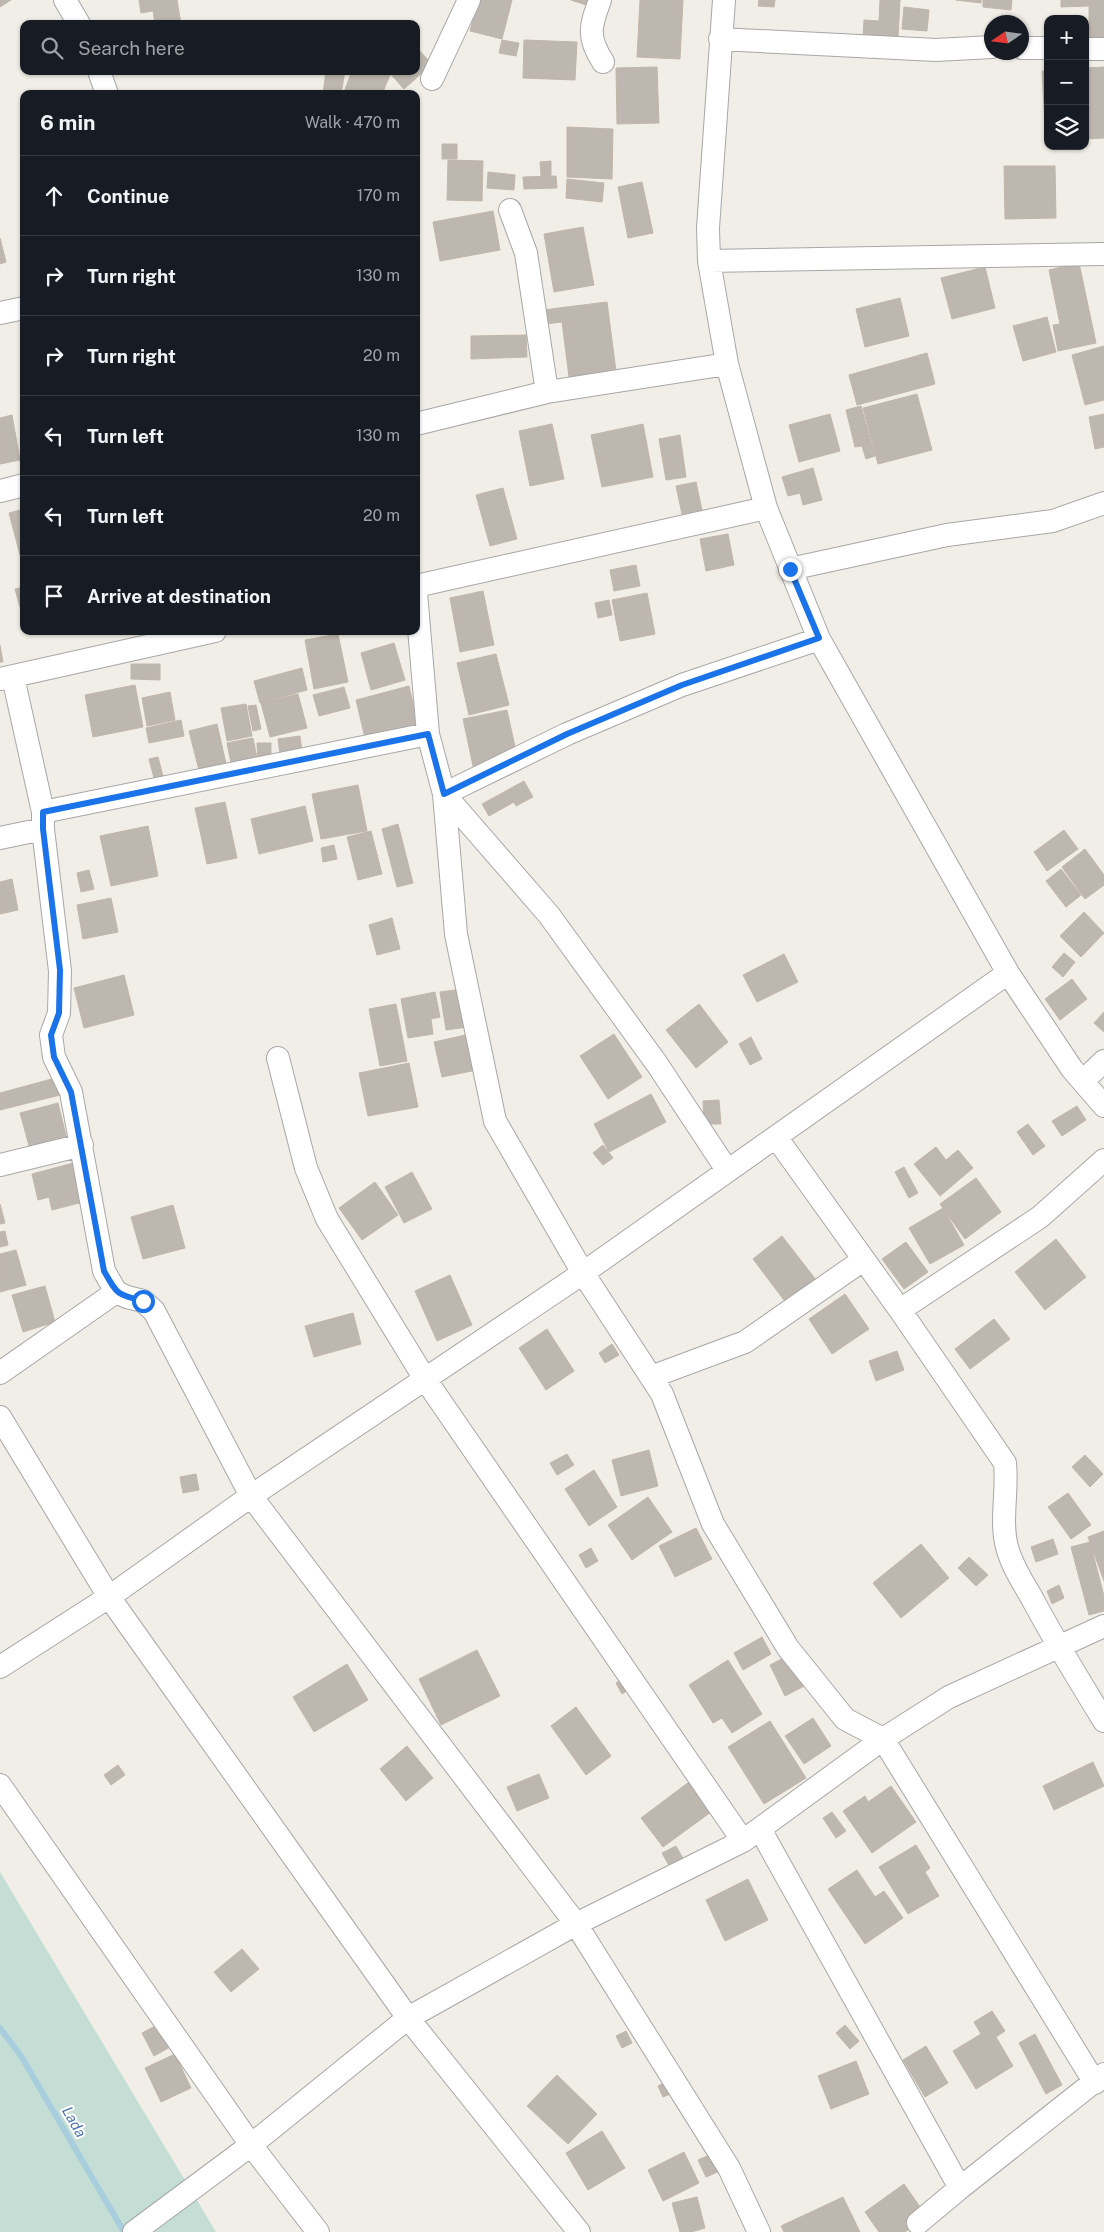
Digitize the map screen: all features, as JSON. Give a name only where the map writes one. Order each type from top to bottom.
[{"type":"street","points":[[65,0],[77,20]]},
{"type":"street","points":[[432,79],[469,0]]},
{"type":"street","points":[[600,0],[591,23],[594,48],[603,62]]},
{"type":"street","points":[[724,0],[708,228],[709,261],[727,364],[766,508],[819,638],[1008,973],[1072,1069],[1104,1106]]},
{"type":"street","points":[[720,39],[936,50],[984,47]]},
{"type":"street","points":[[1029,48],[1044,48]]},
{"type":"street","points":[[1089,49],[1104,49]]},
{"type":"street","points":[[100,75],[106,90]]},
{"type":"street","points":[[510,210],[526,253],[547,392]]},
{"type":"street","points":[[709,261],[1104,254]]},
{"type":"street","points":[[0,313],[20,309]]},
{"type":"street","points":[[420,423],[547,392],[727,364]]},
{"type":"street","points":[[0,491],[20,487]]},
{"type":"street","points":[[790,569],[947,535],[1052,521],[1104,503]]},
{"type":"street","points":[[420,585],[766,508]]},
{"type":"street","points":[[197,635],[6,678],[43,820],[60,970],[59,1013],[51,1035],[54,1057],[71,1092],[104,1271],[116,1292],[143,1301],[154,1311],[251,1496],[576,1924],[729,2168],[759,2232]]},
{"type":"street","points":[[420,635],[428,734],[444,794],[456,934],[495,1121],[583,1273],[662,1394],[713,1524],[788,1648],[845,1719],[883,1739],[1099,2079],[918,2223]]},
{"type":"street","points":[[444,794],[567,734],[682,685],[819,638]]},
{"type":"street","points":[[0,838],[43,820],[428,734]]},
{"type":"street","points":[[444,794],[549,915],[658,1064],[728,1170]]},
{"type":"street","points":[[0,1667],[109,1597],[251,1496],[583,1273],[1008,973]]},
{"type":"street","points":[[278,1058],[306,1168],[326,1219],[426,1379],[752,1835],[960,2188]]},
{"type":"street","points":[[1083,1082],[1104,1061]]},
{"type":"street","points":[[776,1137],[900,1310],[1005,1463],[1007,1477],[1004,1513],[1007,1547],[1020,1577],[1059,1648],[1104,1722]]},
{"type":"street","points":[[0,1165],[82,1145]]},
{"type":"street","points":[[900,1310],[1040,1217],[1104,1160]]},
{"type":"street","points":[[651,1377],[745,1342],[863,1260]]},
{"type":"street","points":[[0,1374],[116,1292]]},
{"type":"street","points":[[0,1416],[109,1597],[408,2018],[579,2232]]},
{"type":"street","points":[[134,2232],[251,2145],[408,2018],[576,1924],[752,1835],[883,1739],[949,1698],[1104,1626]]},
{"type":"street","points":[[0,1785],[251,2145],[318,2232]]},
{"type":"shaded area","points":[[0,1872],[216,2232],[0,2232]]},
{"type":"building","points":[[0,0],[11,0],[0,7]]},
{"type":"building","points":[[139,0],[177,0],[180,20],[154,20],[153,11],[141,13]]},
{"type":"building","points":[[478,0],[512,0],[502,39],[470,31]]},
{"type":"building","points":[[571,0],[588,0],[586,5]]},
{"type":"building","points":[[640,0],[683,0],[680,59],[637,57]]},
{"type":"building","points":[[759,0],[775,0],[774,7],[758,6]]},
{"type":"building","points":[[880,0],[900,0],[898,38],[863,36],[864,20],[879,21]]},
{"type":"building","points":[[956,0],[981,0],[981,3]]},
{"type":"building","points":[[983,0],[1012,0],[1011,10],[983,7]]},
{"type":"building","points":[[1061,0],[1104,0],[1104,37],[1089,38],[1089,6],[1061,7]]},
{"type":"building","points":[[904,7],[929,10],[927,31],[902,29]]},
{"type":"building","points":[[502,40],[519,43],[516,56],[499,53]]},
{"type":"building","points":[[524,40],[577,42],[575,80],[523,78]]},
{"type":"building","points":[[420,51],[432,64],[420,75]]},
{"type":"building","points":[[657,67],[659,123],[617,124],[616,68]]},
{"type":"building","points":[[1104,67],[1104,138],[1089,139],[1089,68]]},
{"type":"building","points":[[1042,71],[1044,71],[1044,106]]},
{"type":"building","points":[[325,75],[344,75],[342,90],[324,90]]},
{"type":"building","points":[[350,75],[390,75],[384,90],[345,90]]},
{"type":"building","points":[[392,75],[420,75],[404,89]]},
{"type":"building","points":[[567,127],[613,129],[612,179],[567,177]]},
{"type":"building","points":[[442,144],[457,144],[457,159],[442,159]]},
{"type":"building","points":[[448,160],[483,161],[482,201],[447,200]]},
{"type":"building","points":[[551,161],[551,176],[541,176],[540,162]]},
{"type":"building","points":[[1004,166],[1055,166],[1056,218],[1005,219]]},
{"type":"building","points":[[488,172],[515,175],[514,190],[487,188]]},
{"type":"building","points":[[556,176],[557,188],[524,189],[523,177]]},
{"type":"building","points":[[567,179],[604,183],[602,202],[566,198]]},
{"type":"building","points":[[642,182],[653,233],[628,238],[618,187]]},
{"type":"building","points":[[493,211],[500,250],[440,261],[433,222]]},
{"type":"building","points":[[583,227],[594,285],[554,292],[544,234]]},
{"type":"building","points":[[0,238],[6,262],[0,264]]},
{"type":"building","points":[[1079,263],[1096,343],[1058,351],[1053,325],[1060,324],[1049,270]]},
{"type":"building","points":[[985,267],[995,308],[952,319],[941,278]]},
{"type":"building","points":[[900,298],[909,336],[865,347],[856,309]]},
{"type":"building","points":[[607,302],[616,371],[569,377],[562,322],[545,324],[543,310]]},
{"type":"building","points":[[1047,317],[1056,352],[1023,361],[1013,326]]},
{"type":"building","points":[[526,335],[527,357],[471,359],[471,336]]},
{"type":"building","points":[[1104,346],[1104,400],[1085,405],[1072,355]]},
{"type":"building","points":[[927,353],[935,384],[857,405],[849,375]]},
{"type":"building","points":[[917,394],[932,450],[878,464],[863,408]]},
{"type":"building","points":[[861,406],[875,456],[866,459],[862,446],[855,447],[846,410]]},
{"type":"building","points":[[830,414],[840,451],[799,462],[789,425]]},
{"type":"building","points":[[1104,414],[1104,447],[1095,449],[1089,417]]},
{"type":"building","points":[[12,415],[20,460],[0,464],[0,418]]},
{"type":"building","points":[[552,424],[564,479],[530,486],[519,431]]},
{"type":"building","points":[[643,424],[653,477],[602,487],[591,435]]},
{"type":"building","points":[[680,435],[686,477],[666,480],[659,439]]},
{"type":"building","points":[[813,468],[822,500],[803,505],[800,493],[788,496],[782,477]]},
{"type":"building","points":[[696,482],[702,510],[682,514],[676,486]]},
{"type":"building","points":[[503,488],[517,539],[490,546],[476,495]]},
{"type":"building","points":[[20,510],[20,555],[9,513]]},
{"type":"building","points":[[728,534],[734,565],[706,571],[700,539]]},
{"type":"building","points":[[636,565],[640,586],[614,591],[610,570]]},
{"type":"building","points":[[20,588],[20,607],[15,589]]},
{"type":"building","points":[[483,591],[494,645],[460,652],[450,598]]},
{"type":"building","points":[[647,593],[655,634],[620,641],[612,600]]},
{"type":"building","points":[[609,600],[612,615],[598,618],[595,603]]},
{"type":"building","points":[[338,635],[348,682],[314,689],[305,640]]},
{"type":"building","points":[[394,643],[405,680],[371,690],[361,653]]},
{"type":"building","points":[[0,645],[3,662],[0,662]]},
{"type":"building","points":[[496,654],[509,705],[469,715],[457,663]]},
{"type":"building","points":[[131,664],[160,664],[160,680],[131,679]]},
{"type":"building","points":[[302,668],[307,690],[260,703],[254,681]]},
{"type":"building","points":[[135,685],[143,727],[93,737],[85,695]]},
{"type":"building","points":[[409,686],[418,725],[365,738],[356,700]]},
{"type":"building","points":[[344,687],[350,708],[319,716],[313,695]]},
{"type":"building","points":[[170,692],[175,720],[147,726],[142,698]]},
{"type":"building","points":[[298,694],[307,728],[270,737],[261,703]]},
{"type":"building","points":[[246,704],[252,736],[227,741],[221,708]]},
{"type":"building","points":[[256,705],[261,729],[253,731],[248,706]]},
{"type":"building","points":[[507,710],[519,765],[475,775],[463,719]]},
{"type":"building","points":[[181,720],[184,736],[149,743],[146,728]]},
{"type":"building","points":[[217,724],[227,768],[200,774],[189,731]]},
{"type":"building","points":[[300,736],[302,752],[280,755],[278,739]]},
{"type":"building","points":[[253,738],[257,758],[231,763],[227,743]]},
{"type":"building","points":[[257,743],[271,743],[271,760],[258,761]]},
{"type":"building","points":[[158,757],[163,776],[154,778],[149,759]]},
{"type":"building","points":[[524,781],[533,797],[516,806],[514,802],[489,816],[482,804]]},
{"type":"building","points":[[358,785],[367,831],[321,839],[312,794]]},
{"type":"building","points":[[225,802],[237,858],[207,864],[195,808]]},
{"type":"building","points":[[305,806],[313,841],[259,854],[251,819]]},
{"type":"building","points":[[398,824],[413,883],[397,887],[382,829]]},
{"type":"building","points":[[148,826],[158,876],[111,886],[100,836]]},
{"type":"building","points":[[1064,830],[1078,849],[1047,871],[1034,852]]},
{"type":"building","points":[[371,831],[382,874],[358,880],[347,837]]},
{"type":"building","points":[[334,845],[337,859],[323,862],[321,848]]},
{"type":"building","points":[[1085,849],[1104,875],[1104,885],[1085,899],[1062,867]]},
{"type":"building","points":[[1061,869],[1081,895],[1066,907],[1046,881]]},
{"type":"building","points":[[89,870],[94,889],[81,892],[77,873]]},
{"type":"building","points":[[12,879],[18,910],[0,914],[0,882]]},
{"type":"building","points":[[111,898],[118,932],[83,939],[77,905]]},
{"type":"building","points":[[1084,912],[1104,933],[1081,957],[1060,936]]},
{"type":"building","points":[[392,918],[400,949],[377,955],[369,925]]},
{"type":"building","points":[[1064,953],[1075,962],[1063,977],[1052,967]]},
{"type":"building","points":[[784,954],[798,982],[757,1002],[743,975]]},
{"type":"building","points":[[124,975],[134,1015],[84,1028],[74,988]]},
{"type":"building","points":[[1072,979],[1087,999],[1060,1020],[1045,999]]},
{"type":"building","points":[[462,989],[468,1027],[446,1030],[440,992]]},
{"type":"building","points":[[435,992],[440,1017],[431,1019],[433,1034],[408,1038],[401,999]]},
{"type":"building","points":[[396,1004],[407,1061],[380,1066],[369,1009]]},
{"type":"building","points":[[699,1004],[728,1042],[696,1068],[666,1030]]},
{"type":"building","points":[[1104,1012],[1104,1032],[1094,1023]]},
{"type":"building","points":[[475,1033],[482,1069],[442,1077],[434,1042]]},
{"type":"building","points":[[614,1034],[642,1077],[608,1099],[580,1056]]},
{"type":"building","points":[[751,1037],[762,1059],[750,1065],[739,1044]]},
{"type":"building","points":[[409,1063],[418,1107],[368,1116],[359,1073]]},
{"type":"building","points":[[59,1077],[64,1094],[0,1110],[0,1093]]},
{"type":"building","points":[[651,1094],[666,1122],[609,1152],[594,1124]]},
{"type":"building","points":[[719,1100],[721,1124],[704,1124],[703,1101]]},
{"type":"building","points":[[58,1103],[68,1144],[31,1153],[20,1113]]},
{"type":"building","points":[[1077,1106],[1086,1120],[1062,1136],[1052,1121]]},
{"type":"building","points":[[1028,1124],[1045,1146],[1033,1155],[1017,1132]]},
{"type":"building","points":[[603,1145],[613,1158],[603,1165],[593,1153]]},
{"type":"building","points":[[936,1147],[946,1160],[958,1150],[973,1168],[940,1196],[914,1164]]},
{"type":"building","points":[[77,1162],[87,1201],[52,1210],[49,1197],[38,1200],[32,1174]]},
{"type":"building","points":[[904,1167],[918,1193],[909,1198],[895,1172]]},
{"type":"building","points":[[412,1172],[432,1209],[404,1223],[385,1187]]},
{"type":"building","points":[[976,1178],[1001,1212],[965,1239],[940,1204]]},
{"type":"building","points":[[375,1182],[398,1215],[362,1240],[339,1208]]},
{"type":"building","points":[[0,1204],[5,1223],[0,1224]]},
{"type":"building","points":[[173,1205],[185,1248],[143,1259],[131,1217]]},
{"type":"building","points":[[943,1208],[964,1245],[930,1264],[909,1228]]},
{"type":"building","points":[[5,1231],[8,1245],[0,1247],[0,1232]]},
{"type":"building","points":[[782,1236],[820,1285],[790,1308],[753,1259]]},
{"type":"building","points":[[1056,1239],[1086,1277],[1045,1310],[1015,1272]]},
{"type":"building","points":[[906,1242],[928,1272],[904,1289],[882,1259]]},
{"type":"building","points":[[16,1250],[26,1285],[0,1292],[0,1254]]},
{"type":"building","points":[[450,1275],[472,1325],[437,1341],[415,1291]]},
{"type":"building","points":[[45,1286],[55,1322],[23,1332],[12,1295]]},
{"type":"building","points":[[845,1294],[869,1329],[832,1354],[809,1319]]},
{"type":"building","points":[[353,1313],[361,1344],[314,1357],[305,1326]]},
{"type":"building","points":[[994,1319],[1010,1339],[970,1369],[955,1349]]},
{"type":"building","points":[[547,1329],[574,1371],[546,1390],[519,1348]]},
{"type":"building","points":[[612,1344],[619,1355],[605,1363],[599,1353]]},
{"type":"building","points":[[897,1351],[904,1370],[876,1381],[869,1361]]},
{"type":"building","points":[[649,1450],[658,1486],[621,1496],[612,1460]]},
{"type":"building","points":[[567,1454],[574,1465],[557,1475],[550,1463]]},
{"type":"building","points":[[1085,1455],[1103,1474],[1090,1487],[1072,1467]]},
{"type":"building","points":[[594,1470],[617,1507],[589,1526],[565,1489]]},
{"type":"building","points":[[196,1474],[199,1490],[183,1493],[180,1477]]},
{"type":"building","points":[[1068,1493],[1091,1525],[1071,1539],[1048,1507]]},
{"type":"building","points":[[648,1497],[672,1532],[632,1560],[608,1525]]},
{"type":"building","points":[[696,1528],[712,1559],[675,1577],[659,1546]]},
{"type":"building","points":[[1104,1531],[1104,1581],[1088,1537]]},
{"type":"building","points":[[1053,1539],[1058,1554],[1036,1562],[1031,1547]]},
{"type":"building","points":[[1090,1542],[1104,1596],[1104,1611],[1089,1615],[1071,1547]]},
{"type":"building","points":[[921,1544],[949,1578],[901,1618],[873,1583]]},
{"type":"building","points":[[591,1548],[598,1561],[586,1568],[579,1555]]},
{"type":"building","points":[[969,1557],[988,1575],[976,1586],[958,1568]]},
{"type":"building","points":[[1059,1585],[1064,1598],[1052,1604],[1047,1591]]},
{"type":"building","points":[[762,1637],[771,1654],[743,1670],[734,1653]]},
{"type":"building","points":[[477,1650],[500,1696],[441,1725],[419,1679]]},
{"type":"building","points":[[799,1650],[814,1681],[785,1696],[770,1665]]},
{"type":"building","points":[[728,1660],[762,1714],[732,1733],[722,1718],[713,1723],[689,1685]]},
{"type":"building","points":[[347,1664],[368,1700],[314,1732],[293,1697]]},
{"type":"building","points":[[629,1675],[636,1685],[622,1694],[616,1683]]},
{"type":"building","points":[[576,1707],[611,1756],[586,1775],[551,1726]]},
{"type":"building","points":[[813,1718],[831,1746],[804,1764],[785,1736]]},
{"type":"building","points":[[770,1721],[806,1778],[764,1804],[728,1747]]},
{"type":"building","points":[[407,1746],[433,1778],[406,1801],[380,1769]]},
{"type":"building","points":[[1093,1762],[1104,1786],[1054,1810],[1043,1786]]},
{"type":"building","points":[[118,1765],[125,1775],[111,1785],[104,1775]]},
{"type":"building","points":[[539,1774],[549,1798],[517,1811],[507,1787]]},
{"type":"building","points":[[689,1782],[711,1812],[663,1847],[641,1818]]},
{"type":"building","points":[[891,1786],[916,1822],[872,1853],[843,1811],[865,1796],[868,1802]]},
{"type":"building","points":[[832,1812],[846,1831],[836,1838],[823,1818]]},
{"type":"building","points":[[916,1845],[930,1868],[925,1872],[939,1896],[908,1914],[879,1867]]},
{"type":"building","points":[[676,1846],[685,1862],[671,1869],[662,1853]]},
{"type":"building","points":[[857,1870],[875,1897],[884,1891],[903,1918],[865,1944],[828,1889]]},
{"type":"building","points":[[748,1879],[768,1920],[725,1941],[706,1900]]},
{"type":"building","points":[[242,1949],[259,1969],[231,1992],[214,1972]]},
{"type":"building","points":[[992,2011],[1005,2031],[996,2037],[1013,2066],[976,2089],[953,2051],[981,2034],[974,2022]]},
{"type":"building","points":[[159,2024],[170,2047],[154,2056],[142,2033]]},
{"type":"building","points":[[845,2025],[859,2041],[850,2049],[836,2033]]},
{"type":"building","points":[[626,2031],[632,2043],[622,2048],[616,2036]]},
{"type":"building","points":[[1035,2034],[1062,2085],[1046,2094],[1019,2043]]},
{"type":"building","points":[[926,2046],[948,2083],[925,2097],[903,2060]]},
{"type":"building","points":[[175,2054],[191,2088],[161,2102],[145,2068]]},
{"type":"building","points":[[856,2061],[869,2094],[831,2109],[818,2076]]},
{"type":"building","points":[[557,2075],[597,2114],[568,2144],[527,2106]]},
{"type":"building","points":[[674,2078],[680,2090],[663,2097],[658,2086]]},
{"type":"building","points":[[602,2131],[625,2168],[588,2190],[566,2153]]},
{"type":"building","points":[[684,2152],[699,2183],[663,2201],[648,2170]]},
{"type":"building","points":[[712,2154],[720,2171],[706,2177],[698,2160]]},
{"type":"building","points":[[904,2184],[927,2217],[905,2232],[879,2232],[865,2212]]},
{"type":"building","points":[[697,2197],[705,2228],[691,2232],[680,2232],[672,2203]]},
{"type":"building","points":[[843,2197],[860,2232],[784,2232],[781,2226]]},
{"type":"waterway","name":"Lada","points":[[0,2028],[21,2056],[124,2232]]},
{"type":"route","points":[[143,1301],[116,1292],[104,1271],[71,1092],[54,1057],[51,1035],[59,1013],[60,970],[43,829],[43,812],[428,734],[444,794],[567,734],[682,685],[819,638],[790,569]]}]
